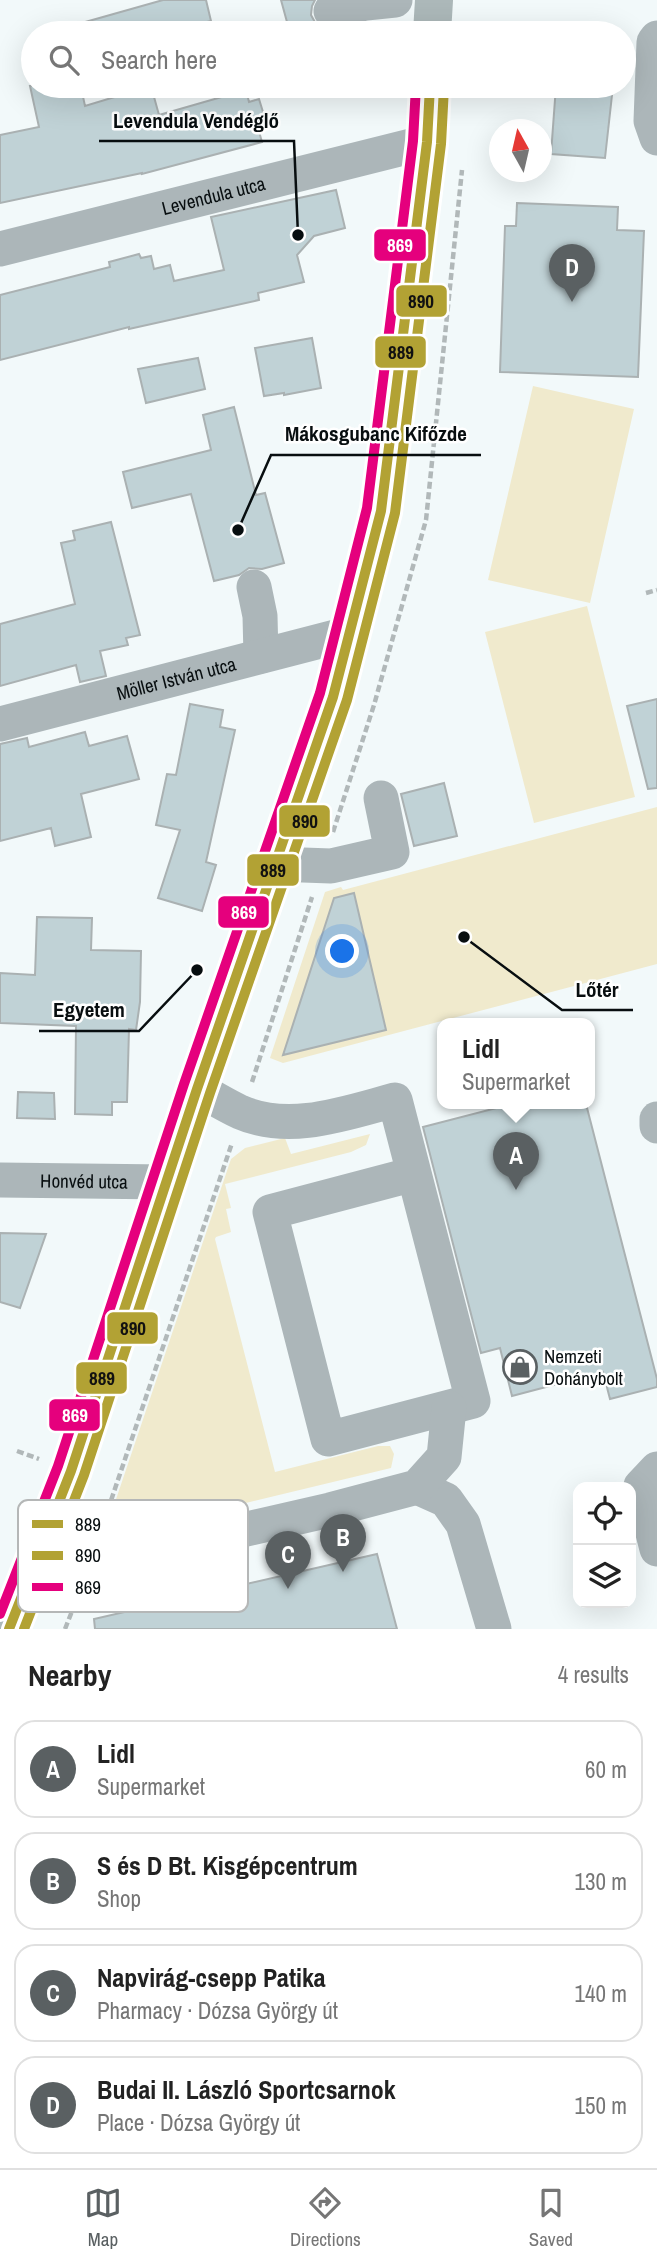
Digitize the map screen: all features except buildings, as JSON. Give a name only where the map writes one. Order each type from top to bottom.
[{"type":"main road","points":[[433,21],[434,0]]},
{"type":"main road","points":[[60,1500],[197,1089],[333,697],[351,633],[381,511],[428,142],[430,98]]},
{"type":"main road","points":[[9,1629],[18,1607]]},
{"type":"street","points":[[345,13],[395,0]]},
{"type":"street","points":[[657,38],[654,43],[650,121],[657,138]]},
{"type":"street","name":"Levendula utca","points":[[0,248],[428,142]]},
{"type":"street","points":[[254,587],[260,616],[261,656]]},
{"type":"street","name":"Möller István utca","points":[[0,724],[351,633]]},
{"type":"street","points":[[275,864],[331,866],[392,852],[381,798]]},
{"type":"street","points":[[197,1089],[242,1113],[277,1121],[318,1120],[395,1100],[473,1401],[328,1439],[270,1212],[414,1174]]},
{"type":"street","points":[[657,1119],[657,1126]]},
{"type":"street","name":"Honvéd utca","points":[[0,1180],[166,1182]]},
{"type":"street","points":[[248,1529],[417,1487],[444,1457],[449,1408]]},
{"type":"street","points":[[657,1469],[641,1486],[657,1549]]},
{"type":"street","points":[[417,1487],[446,1500],[463,1524],[494,1629]]},
{"type":"path","points":[[646,593],[657,590]]},
{"type":"path","points":[[111,1500],[242,1113]]},
{"type":"path","points":[[65,1629],[71,1612]]},
{"type":"shaded area","points":[[533,386],[634,409],[590,603],[488,580]]},
{"type":"shaded area","points":[[587,606],[635,797],[534,823],[485,632]]},
{"type":"shaded area","points":[[657,807],[657,964],[453,1018],[437,1018],[437,1022],[283,1063],[270,1058],[325,892],[341,887],[343,890]]},
{"type":"shaded area","points":[[370,1134],[366,1145],[351,1152],[225,1184],[231,1208],[226,1209],[231,1232],[215,1239],[275,1472],[378,1446],[390,1446],[394,1454],[391,1468],[248,1502],[248,1500],[116,1500],[231,1159],[245,1148],[285,1138],[291,1154]]},
{"type":"transit line","name":"869","points":[[45,1500],[184,1084],[320,693],[367,508],[413,141],[415,98]]},
{"type":"transit line","name":"889","points":[[60,1500],[197,1089],[333,697],[381,511],[427,142],[429,98]]},
{"type":"transit line","name":"890","points":[[74,1500],[210,1093],[347,700],[395,513],[441,144],[443,98]]},
{"type":"transit line","name":"869","points":[[0,1614],[18,1568]]},
{"type":"transit line","name":"889","points":[[9,1629],[18,1606]]},
{"type":"transit line","name":"890","points":[[24,1629],[31,1612]]},
{"type":"place","name":"Levendula Vendéglő","points":[[298,235]]},
{"type":"place","name":"Budai II. László Sportcsarnok","points":[[572,302]]},
{"type":"place","name":"Mákosgubanc Kifőzde","points":[[238,530]]},
{"type":"place","name":"Lőtér","points":[[464,937]]},
{"type":"place","name":"Egyetem","points":[[197,970]]},
{"type":"place","name":"Lidl","points":[[516,1190]]},
{"type":"place","name":"Nemzeti Dohánybolt","points":[[520,1367]]},
{"type":"place","name":"S és D Bt. Kisgépcentrum","points":[[343,1572]]},
{"type":"place","name":"Napvirág-csepp Patika","points":[[288,1589]]}]
